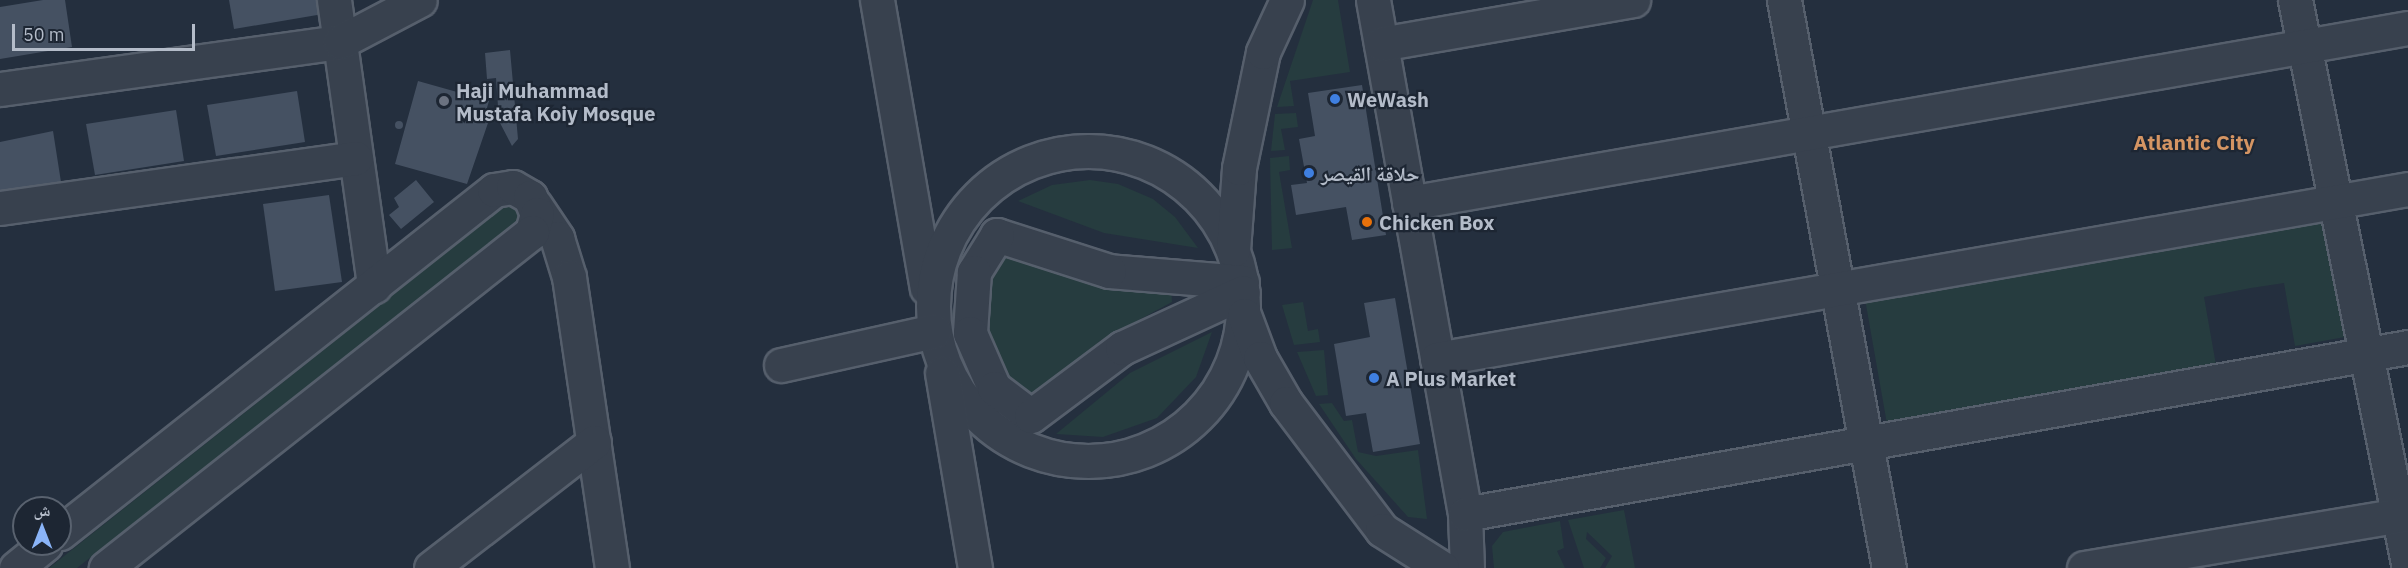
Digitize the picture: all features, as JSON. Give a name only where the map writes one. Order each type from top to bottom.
[{"type":"street","points":[[334,0],[374,286]]},
{"type":"street","points":[[0,89],[340,42],[420,0]]},
{"type":"street","points":[[877,0],[975,568]]},
{"type":"street","points":[[1233,250],[1239,168],[1263,52],[1287,0]]},
{"type":"street","points":[[1373,0],[1465,514],[1467,568]]},
{"type":"street","points":[[1381,44],[1633,0]]},
{"type":"street","points":[[1784,0],[1889,568]]},
{"type":"street","points":[[2295,0],[2366,355],[2403,514],[2408,563]]},
{"type":"street","points":[[1409,203],[2408,28]]},
{"type":"street","points":[[1274,382],[1254,368],[1238,370],[1224,381],[1202,412],[1159,444],[1108,460],[1064,459],[1013,442],[978,416],[952,382],[934,331],[935,275],[951,231],[979,195],[1017,168],[1061,153],[1107,152],[1152,164],[1190,189],[1218,221],[1233,250],[1243,296],[1274,382],[1382,530],[1442,568]]},
{"type":"street","points":[[0,208],[356,158]]},
{"type":"street","points":[[1190,189],[1208,194],[1224,189],[1239,168]]},
{"type":"street","points":[[72,524],[494,190],[513,187],[535,205],[564,257],[612,568]]},
{"type":"street","points":[[1437,359],[2408,189]]},
{"type":"street","points":[[106,568],[532,232],[535,205]]},
{"type":"street","points":[[997,235],[1110,272],[1243,296],[1122,348],[1031,416],[994,388],[970,333],[974,272],[997,235]]},
{"type":"street","points":[[1224,381],[1243,296]]},
{"type":"street","points":[[781,365],[934,331]]},
{"type":"street","points":[[1465,514],[2408,347]]},
{"type":"street","points":[[431,568],[594,442]]},
{"type":"street","points":[[2084,568],[2403,514]]},
{"type":"street","points":[[16,568],[31,556]]},
{"type":"green space","points":[[1313,0],[1338,0],[1350,72],[1290,81],[1294,106],[1277,107]]},
{"type":"green space","points":[[1296,113],[1298,127],[1281,129],[1285,150],[1271,151],[1275,114]]},
{"type":"green space","points":[[1289,156],[1290,170],[1279,172],[1292,248],[1272,250],[1270,158]]},
{"type":"green space","points":[[1090,180],[1118,184],[1153,199],[1175,217],[1198,248],[1104,233],[1018,201],[1052,185]]},
{"type":"green space","points":[[505,206],[517,207],[518,221],[77,568],[49,568],[64,556],[72,556],[72,550]]},
{"type":"green space","points":[[2324,218],[2345,337],[2295,346],[2284,283],[2251,288],[2204,297],[2216,365],[1887,424],[1865,299]]},
{"type":"green space","points":[[993,253],[1171,286],[1172,302],[1100,341],[1031,406],[1010,386],[983,327]]},
{"type":"green space","points":[[1303,302],[1308,331],[1318,329],[1320,342],[1294,345],[1282,305]]},
{"type":"green space","points":[[1212,332],[1196,377],[1157,418],[1103,437],[1056,434],[1130,373]]},
{"type":"green space","points":[[1324,350],[1328,395],[1316,396],[1297,352]]},
{"type":"green space","points":[[1332,403],[1344,421],[1352,420],[1358,452],[1376,456],[1418,450],[1427,519],[1408,517],[1356,459],[1319,404]]},
{"type":"green space","points":[[1624,510],[1635,568],[1605,568],[1612,556],[1587,532],[1586,539],[1606,558],[1600,568],[1584,568],[1568,520]]},
{"type":"green space","points":[[1560,521],[1564,548],[1557,551],[1565,568],[1494,568],[1492,546],[1503,532]]},
{"type":"building","points":[[43,0],[65,0],[72,47],[0,59],[0,7]]},
{"type":"building","points":[[229,0],[321,0],[323,14],[234,29]]},
{"type":"building","points":[[510,50],[518,139],[512,146],[499,121],[496,78],[487,79],[485,53]]},
{"type":"building","points":[[418,81],[489,101],[483,121],[488,123],[467,184],[395,164]]},
{"type":"building","points":[[1362,85],[1386,235],[1352,240],[1346,207],[1296,215],[1291,185],[1307,183],[1299,139],[1315,136],[1308,93]]},
{"type":"building","points":[[297,91],[305,142],[216,156],[207,105]]},
{"type":"building","points":[[176,110],[184,161],[95,175],[86,124]]},
{"type":"building","points":[[399,121],[403,125],[399,129],[395,125]]},
{"type":"building","points":[[53,131],[61,182],[0,191],[0,142]]},
{"type":"building","points":[[416,180],[434,202],[401,229],[389,215],[399,207],[394,198]]},
{"type":"building","points":[[329,195],[342,282],[275,291],[263,204]]},
{"type":"building","name":"A Plus Market","points":[[1395,298],[1420,444],[1373,452],[1366,413],[1346,416],[1334,344],[1370,337],[1364,303]]},
{"type":"place","name":"WeWash","points":[[1335,99]]},
{"type":"place","name":"Haji Muhammad Mustafa Koiy Mosque","points":[[444,101]]},
{"type":"place","name":"حلاقة القيصر","points":[[1309,173]]},
{"type":"place","name":"Chicken Box","points":[[1367,222]]},
{"type":"place","name":"A Plus Market","points":[[1374,378]]},
{"type":"district","name":"Atlantic City","points":[[2194,142]]}]
